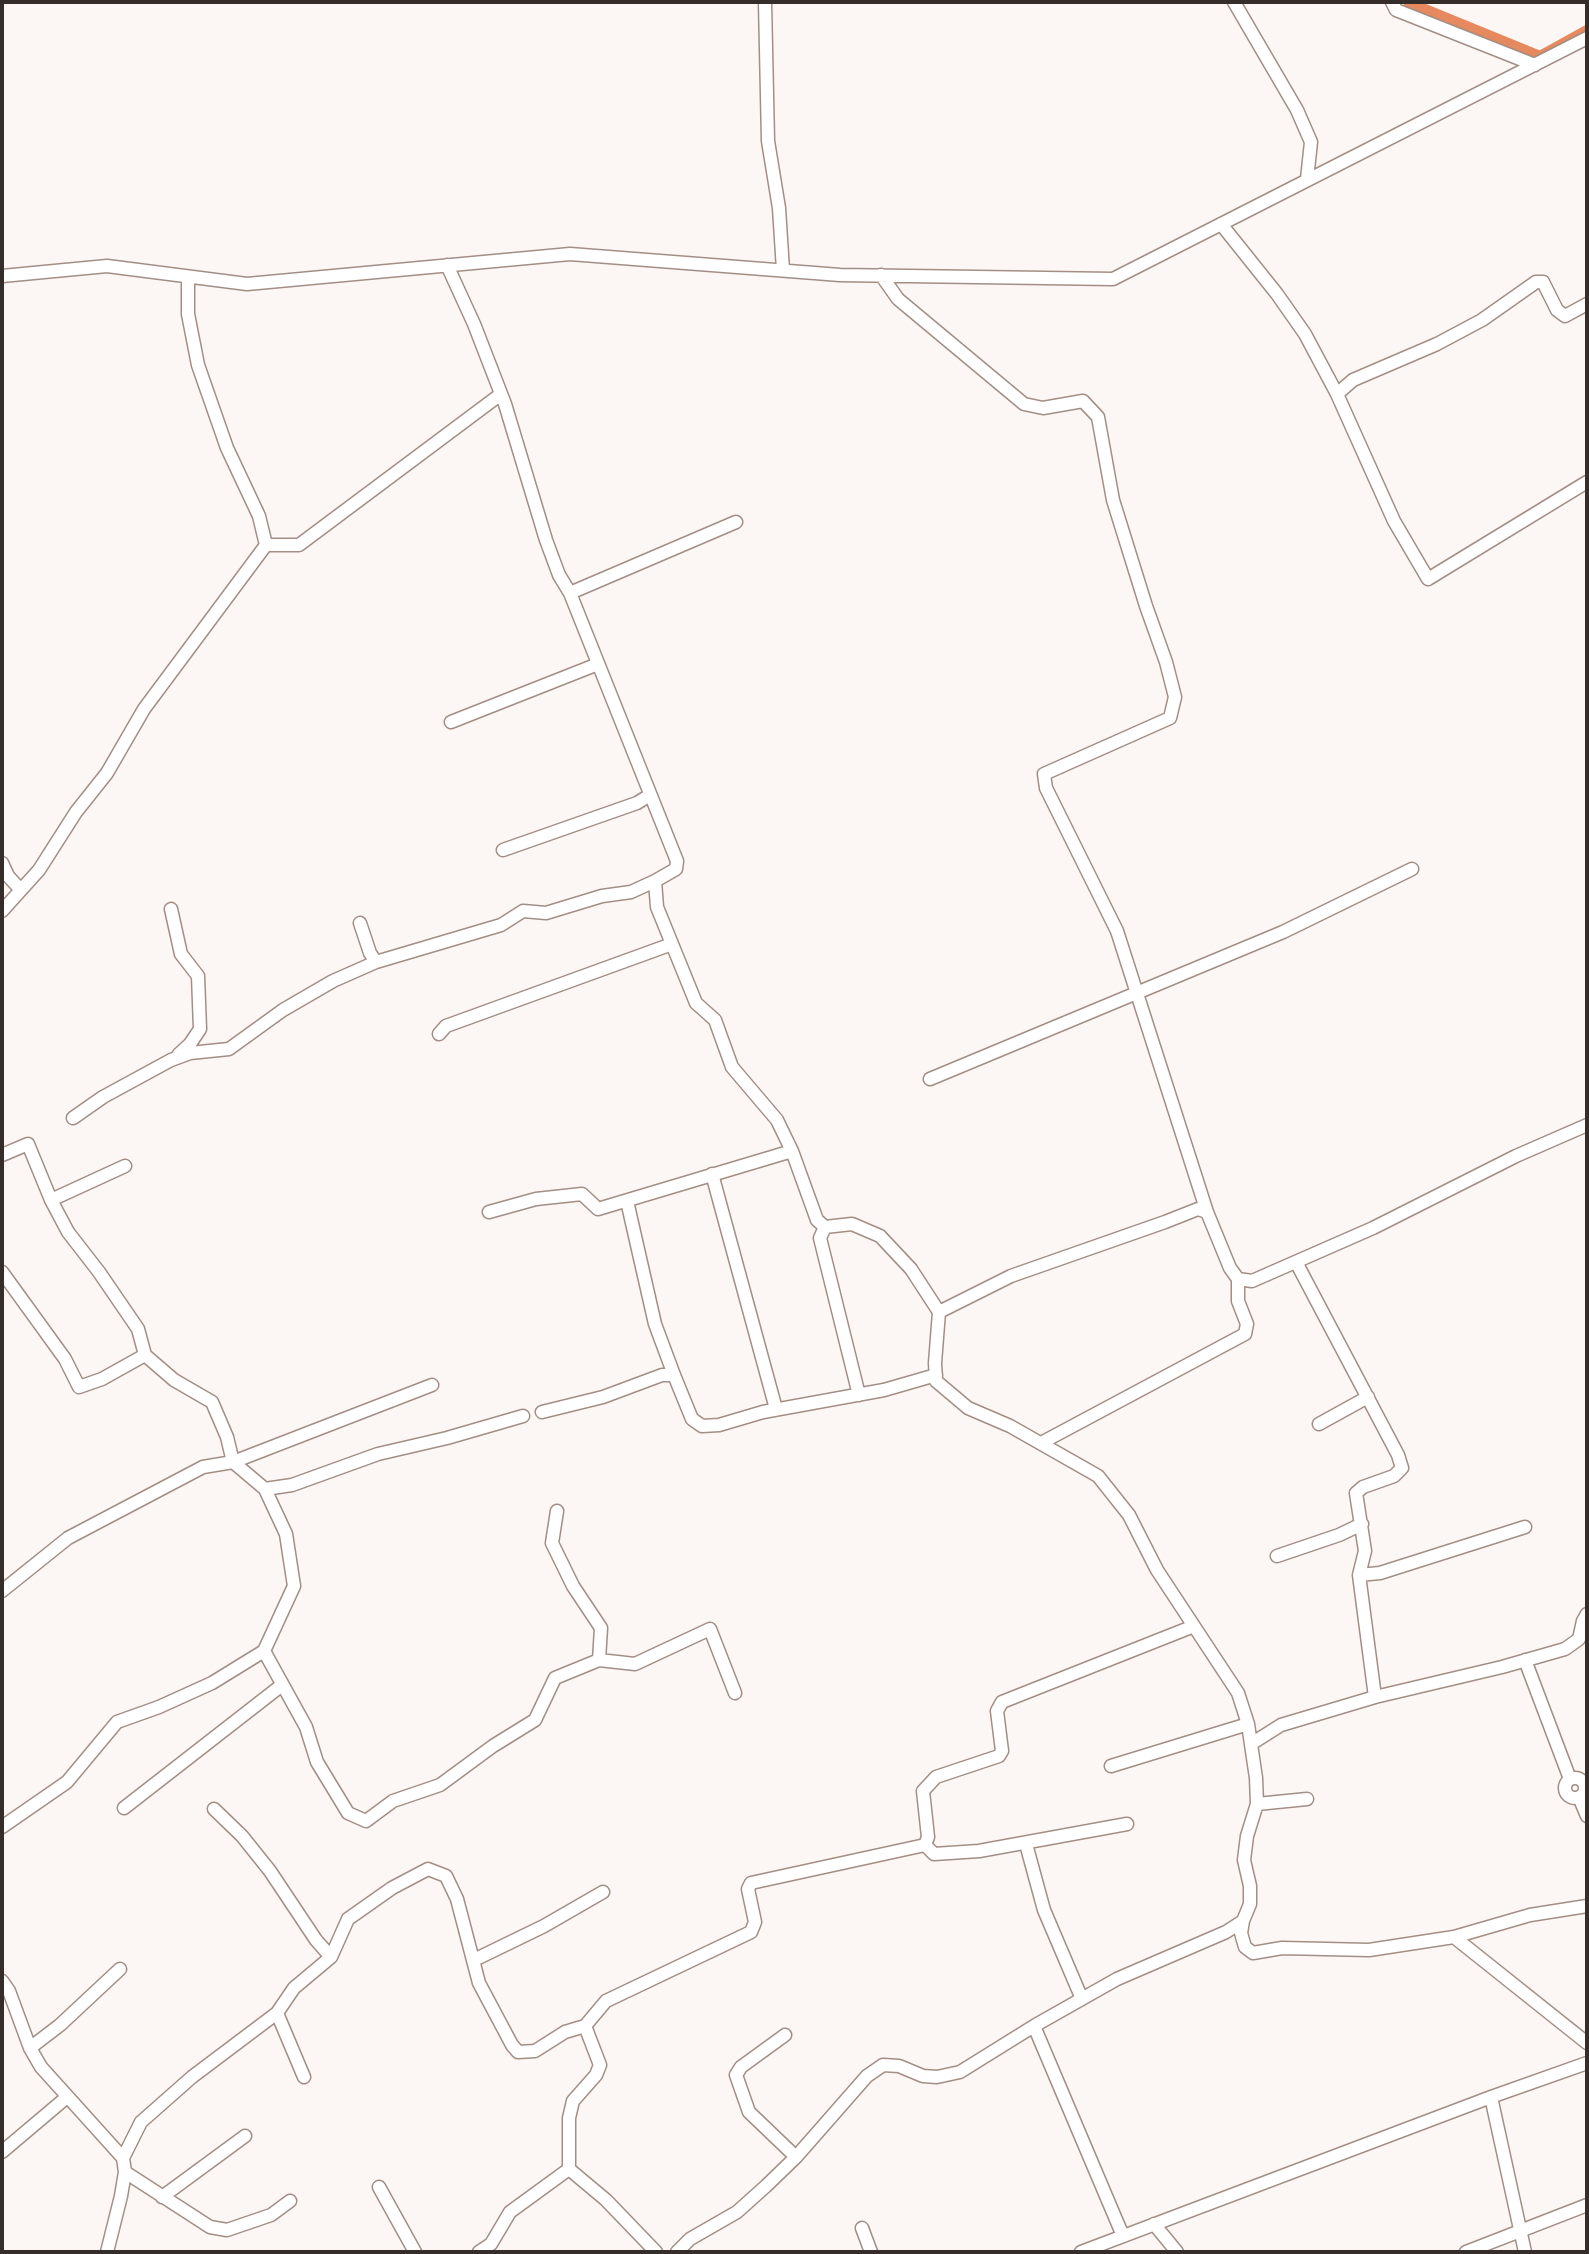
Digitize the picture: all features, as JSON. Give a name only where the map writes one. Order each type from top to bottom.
[{"type":"street","points":[[765,2],[768,141],[779,208],[783,270]]},
{"type":"street","points":[[1234,2],[1297,110],[1311,142],[1307,179]]},
{"type":"street","points":[[1392,2],[1396,10],[1535,65]]},
{"type":"street","points":[[2,276],[107,266],[247,284],[570,254],[881,275],[1113,279],[1587,38]]},
{"type":"street","points":[[1221,224],[1305,334],[1337,394],[1394,521],[1428,579],[1587,482]]},
{"type":"street","points":[[73,1118],[103,1097],[171,1060],[190,1053],[229,1049],[282,1010],[311,996],[333,981],[376,962],[501,925],[523,911],[546,913],[602,896],[631,892],[676,869],[677,861],[570,593],[559,575],[501,394],[474,324],[447,265]]},
{"type":"street","points":[[881,275],[898,299],[1024,404],[1043,408],[1083,401],[1098,417],[1113,500],[1175,696],[1170,718],[1044,774],[1046,789],[1117,931],[1207,1212],[1230,1268],[1238,1279],[1238,1301],[1247,1324],[1245,1334],[1041,1443]]},
{"type":"street","points":[[188,277],[188,314],[198,365],[227,447],[259,516],[266,545]]},
{"type":"street","points":[[1337,394],[1353,380],[1437,344],[1482,320],[1536,282],[1543,282],[1557,310],[1565,316],[1587,304]]},
{"type":"street","points":[[266,545],[299,545],[501,394]]},
{"type":"street","points":[[570,593],[736,522]]},
{"type":"street","points":[[2,911],[39,870],[76,812],[107,773],[144,709],[266,545]]},
{"type":"street","points":[[451,722],[598,664]]},
{"type":"street","points":[[503,850],[637,803],[650,795]]},
{"type":"street","points":[[2,863],[8,876],[20,889]]},
{"type":"street","points":[[930,1079],[1283,932],[1412,869]]},
{"type":"street","points":[[655,881],[657,906],[696,1003],[716,1020],[732,1067],[777,1121],[792,1151],[817,1220],[825,1227],[852,1224],[880,1236],[911,1269],[939,1312],[936,1381],[968,1408],[1010,1426],[1098,1476],[1129,1515],[1157,1570],[1238,1693],[1248,1724],[1257,1804],[1247,1836],[1244,1860],[1250,1895],[1241,1933],[1245,1947],[1253,1953],[1282,1948],[1369,1950],[1454,1937],[1530,1915],[1587,1906]]},
{"type":"street","points":[[171,909],[181,954],[198,976],[200,1029],[190,1044],[171,1060]]},
{"type":"street","points":[[360,923],[370,953],[376,962]]},
{"type":"street","points":[[439,1034],[446,1026],[671,944]]},
{"type":"street","points":[[1238,1279],[1252,1281],[1296,1262],[1373,1228],[1516,1156],[1587,1125]]},
{"type":"street","points":[[2,1149],[28,1144]]},
{"type":"street","points":[[2,1155],[28,1144]]},
{"type":"street","points":[[2,1827],[67,1782],[117,1722],[212,1683],[264,1651],[294,1586],[286,1534],[265,1489],[233,1462],[227,1437],[212,1402],[174,1380],[145,1355],[138,1329],[68,1232],[51,1200],[28,1144]]},
{"type":"street","points":[[489,1212],[536,1199],[582,1194],[598,1209],[792,1151]]},
{"type":"street","points":[[51,1200],[125,1166]]},
{"type":"street","points":[[712,1174],[776,1409]]},
{"type":"street","points":[[627,1200],[655,1324],[692,1419],[702,1426],[719,1425],[776,1409],[884,1390],[936,1375]]},
{"type":"street","points":[[939,1312],[1011,1276],[1198,1209],[1207,1212]]},
{"type":"street","points":[[825,1227],[820,1238],[859,1395]]},
{"type":"street","points":[[1296,1262],[1398,1455],[1402,1468],[1394,1476],[1363,1487],[1356,1493],[1366,1551],[1359,1575],[1375,1697]]},
{"type":"street","points":[[2,1272],[65,1359],[79,1387],[102,1379],[145,1355]]},
{"type":"street","points":[[542,1412],[603,1397],[662,1375],[674,1375]]},
{"type":"street","points":[[2,1591],[68,1538],[203,1466],[233,1462],[432,1385]]},
{"type":"street","points":[[1319,1424],[1368,1397]]},
{"type":"street","points":[[265,1489],[292,1485],[378,1454],[523,1416]]},
{"type":"street","points":[[557,1511],[552,1543],[573,1586],[601,1628],[599,1660]]},
{"type":"street","points":[[1277,1556],[1339,1535],[1362,1524]]},
{"type":"street","points":[[1359,1575],[1380,1573],[1525,1527]]},
{"type":"street","points":[[1251,1744],[1280,1725],[1375,1697],[1565,1649],[1579,1639],[1587,1614]]},
{"type":"street","points":[[925,1845],[928,1837],[923,1791],[936,1777],[999,1756],[1002,1751],[997,1711],[1002,1702],[1194,1626]]},
{"type":"street","points":[[264,1651],[306,1727],[317,1762],[348,1813],[366,1821],[393,1801],[439,1785],[535,1720],[555,1678],[599,1660],[635,1664],[710,1629],[736,1693]]},
{"type":"street","points":[[1525,1660],[1570,1779],[1578,1778],[1584,1783],[1584,1791],[1579,1797],[1587,1816]]},
{"type":"street","points":[[124,1808],[282,1685]]},
{"type":"street","points":[[1111,1766],[1248,1724]]},
{"type":"street","points":[[1257,1804],[1307,1799]]},
{"type":"street","points":[[215,1809],[242,1836],[270,1871],[316,1940],[331,1957]]},
{"type":"street","points":[[925,1845],[934,1854],[1026,1844],[1127,1825]]},
{"type":"street","points":[[1026,1844],[1045,1910],[1082,1999]]},
{"type":"street","points":[[107,2252],[124,2165],[141,2122],[192,2077],[277,2013],[294,1988],[331,1957],[348,1919],[392,1888],[428,1869],[446,1877],[457,1899],[479,1983],[518,2052],[535,2051],[565,2032],[585,2026],[606,2001],[751,1932],[755,1922],[748,1889],[751,1883],[925,1845]]},
{"type":"street","points":[[474,1959],[544,1926],[603,1892]]},
{"type":"street","points":[[677,2252],[690,2239],[737,2212],[796,2157],[867,2076],[883,2066],[899,2066],[923,2076],[937,2077],[960,2072],[1117,1979],[1226,1932],[1243,1922]]},
{"type":"street","points":[[1454,1937],[1587,2043]]},
{"type":"street","points":[[30,2048],[60,2025],[120,1969]]},
{"type":"street","points":[[4,1990],[41,2067],[124,2165],[162,2197],[210,2227],[227,2230],[271,2215],[290,2201]]},
{"type":"street","points":[[277,2013],[304,2077]]},
{"type":"street","points":[[569,2169],[569,2118],[573,2101],[596,2075],[600,2065],[585,2026]]},
{"type":"street","points":[[1034,2026],[1124,2236]]},
{"type":"street","points":[[785,2035],[741,2067],[736,2075],[749,2112],[796,2157]]},
{"type":"street","points":[[1081,2252],[1491,2096],[1587,2063]]},
{"type":"street","points":[[1491,2096],[1525,2252]]},
{"type":"street","points":[[2,2152],[67,2097]]},
{"type":"street","points":[[162,2197],[246,2136]]},
{"type":"street","points":[[479,2252],[491,2244],[510,2212],[569,2169]]},
{"type":"street","points":[[569,2169],[606,2200],[656,2252]]},
{"type":"street","points":[[379,2187],[415,2252]]},
{"type":"street","points":[[1466,2252],[1587,2205]]},
{"type":"street","points":[[1154,2224],[1177,2252]]},
{"type":"street","points":[[862,2228],[871,2252]]},
{"type":"waterway","points":[[1408,2],[1540,56],[1587,30]]}]
